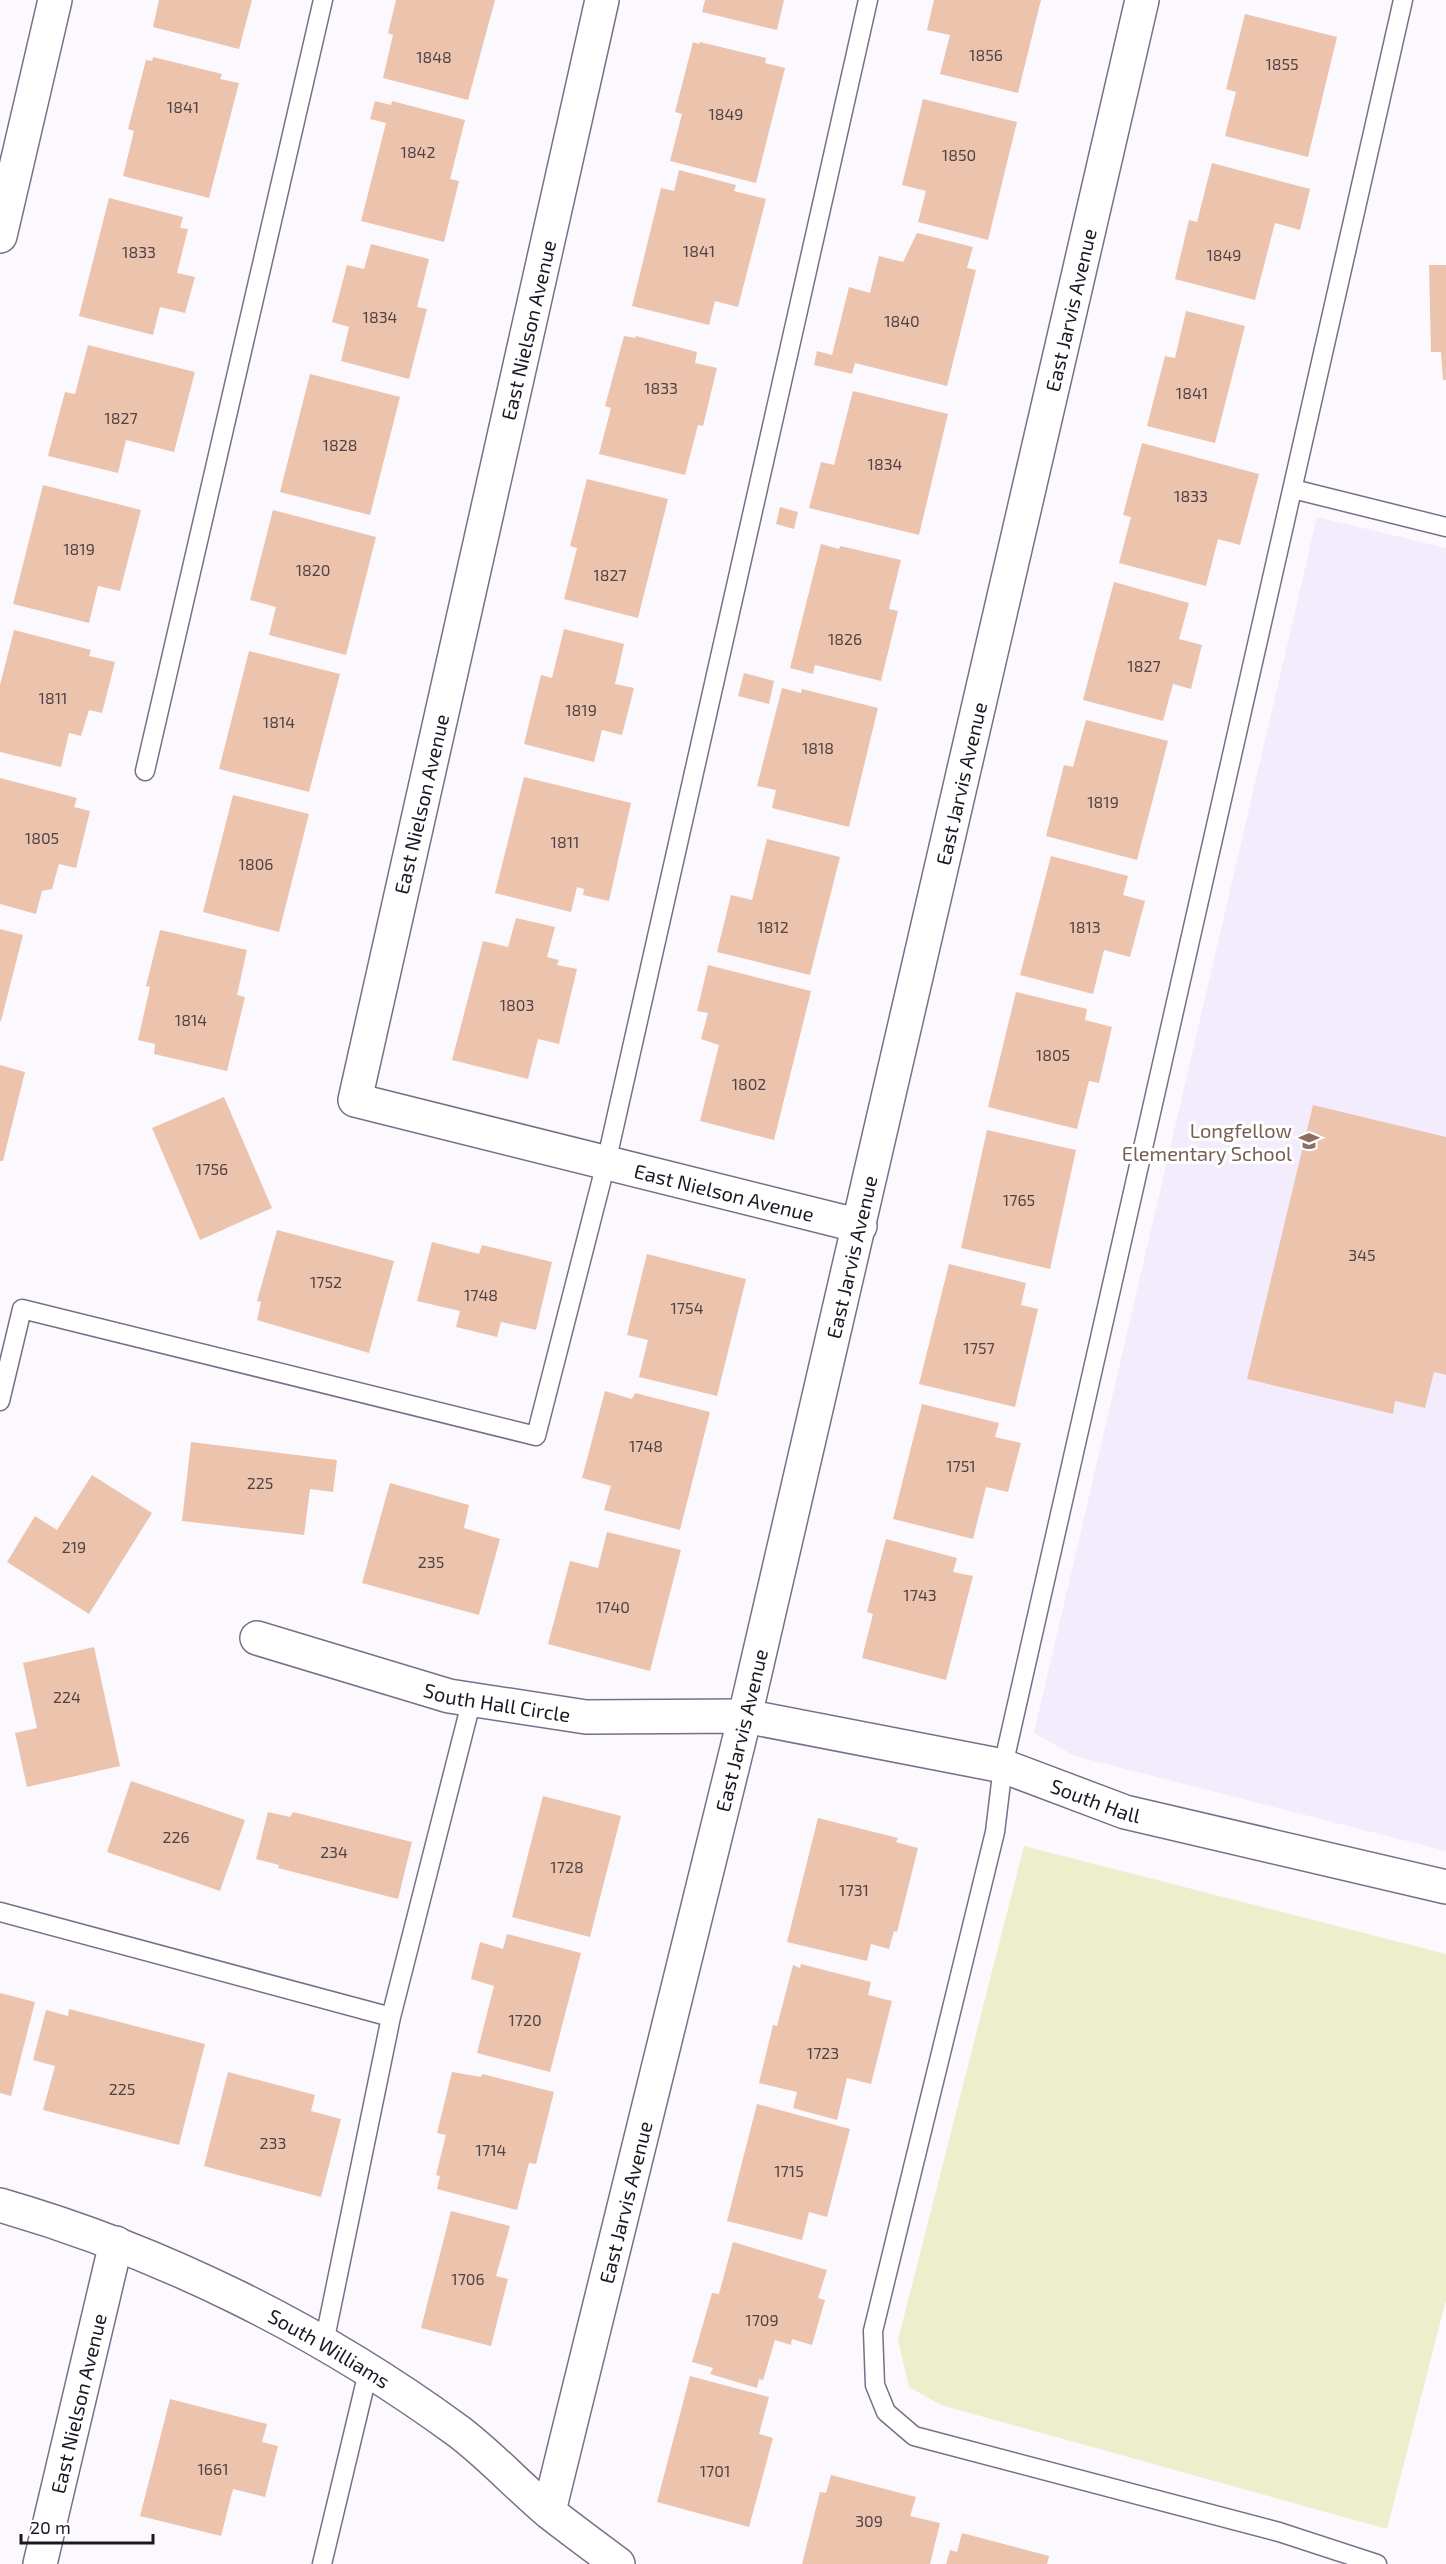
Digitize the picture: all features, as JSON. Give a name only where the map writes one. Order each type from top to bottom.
[{"type":"street","points":[[0,236],[55,0]]},
{"type":"street","name":"East Nielson Avenue","points":[[602,0],[355,1100],[860,1226]]},
{"type":"street","name":"East Jarvis Avenue","points":[[549,2511],[745,1716],[1142,0]]},
{"type":"street","name":"South Hall Circle","points":[[257,1638],[449,1696],[586,1717],[745,1716]]},
{"type":"street","name":"South Hall","points":[[745,1716],[1003,1766],[1125,1812],[1446,1887]]},
{"type":"street","name":"South Williams","points":[[0,2205],[116,2243],[158,2260],[324,2343],[459,2431],[549,2511],[618,2564]]},
{"type":"street","name":"East Nielson Avenue","points":[[40,2564],[116,2243]]},
{"type":"lane","points":[[145,771],[323,0]]},
{"type":"lane","points":[[0,1401],[22,1309],[536,1436],[606,1162],[868,0]]},
{"type":"lane","points":[[1377,2564],[1279,2532],[914,2436],[886,2412],[875,2385],[873,2331],[996,1832],[1003,1766],[1403,0]]},
{"type":"lane","points":[[1293,489],[1446,527]]},
{"type":"lane","points":[[324,2343],[392,2017],[472,1699]]},
{"type":"lane","points":[[0,1912],[392,2017]]},
{"type":"lane","points":[[322,2564],[368,2372]]},
{"type":"shaded area","name":"Longfellow Elementary School","points":[[1317,517],[1446,548],[1446,1851],[1075,1756],[1034,1733]]},
{"type":"green space","points":[[1024,1846],[1446,1954],[1446,2300],[1387,2529],[941,2405],[909,2387],[898,2340]]},
{"type":"building","points":[[159,0],[252,0],[239,49],[153,27]]},
{"type":"building","points":[[396,0],[495,0],[468,100],[383,78],[393,35],[388,33]]},
{"type":"building","points":[[705,0],[784,0],[777,30],[702,12]]},
{"type":"building","points":[[934,0],[1041,0],[1018,93],[940,74],[950,35],[927,30]]},
{"type":"building","points":[[1245,14],[1337,37],[1308,157],[1225,136],[1236,92],[1226,89]]},
{"type":"building","points":[[693,42],[766,58],[765,63],[785,68],[756,183],[670,161],[682,114],[675,112]]},
{"type":"building","points":[[153,57],[222,74],[220,79],[239,83],[209,198],[123,176],[134,131],[128,129],[146,60],[152,61]]},
{"type":"building","points":[[923,99],[1017,122],[988,240],[918,222],[926,191],[902,185]]},
{"type":"building","points":[[375,101],[391,105],[392,101],[465,120],[450,179],[459,181],[444,242],[361,221],[386,123],[370,119]]},
{"type":"building","points":[[1212,163],[1310,189],[1300,230],[1275,223],[1255,300],[1175,279],[1189,220],[1197,222]]},
{"type":"building","points":[[679,170],[736,185],[734,191],[766,199],[738,307],[715,301],[709,325],[632,306],[661,188],[674,191]]},
{"type":"building","points":[[109,198],[183,217],[180,228],[188,229],[177,273],[195,277],[185,313],[160,307],[153,335],[79,316]]},
{"type":"building","points":[[917,233],[973,247],[967,268],[976,270],[947,386],[855,363],[852,374],[814,365],[817,351],[832,355],[849,287],[870,293],[879,256],[903,262]]},
{"type":"building","points":[[371,244],[429,259],[417,307],[427,309],[409,379],[341,361],[349,327],[332,322],[347,265],[364,269]]},
{"type":"building","points":[[1429,265],[1446,265],[1446,380],[1443,380],[1441,352],[1431,352]]},
{"type":"building","points":[[1186,311],[1245,326],[1215,443],[1147,426],[1165,356],[1175,358]]},
{"type":"building","points":[[624,336],[635,338],[636,336],[697,352],[695,363],[717,368],[703,426],[698,425],[685,475],[599,454],[611,408],[605,406]]},
{"type":"building","points":[[88,345],[195,372],[174,452],[126,440],[118,473],[48,456],[65,392],[75,394]]},
{"type":"building","points":[[310,374],[400,397],[370,515],[280,492]]},
{"type":"building","points":[[853,391],[948,414],[919,535],[809,508],[821,462],[834,465]]},
{"type":"building","points":[[1142,443],[1259,474],[1240,545],[1218,539],[1206,586],[1119,563],[1131,517],[1123,515]]},
{"type":"building","points":[[587,479],[668,499],[638,618],[564,599],[577,548],[570,546]]},
{"type":"building","points":[[43,485],[141,510],[120,591],[98,586],[89,623],[13,604]]},
{"type":"building","points":[[780,507],[798,512],[794,529],[776,524]]},
{"type":"building","points":[[273,510],[376,537],[346,655],[269,635],[276,607],[250,600]]},
{"type":"building","points":[[821,544],[901,560],[889,609],[898,611],[881,681],[815,665],[813,674],[790,668]]},
{"type":"building","points":[[1114,582],[1189,603],[1179,639],[1202,645],[1191,689],[1173,684],[1163,721],[1083,700]]},
{"type":"building","points":[[564,629],[624,644],[615,684],[634,688],[622,735],[602,730],[594,762],[524,744],[541,675],[552,678]]},
{"type":"building","points":[[14,630],[91,650],[89,656],[115,662],[102,713],[89,710],[81,736],[69,733],[61,767],[0,752],[0,685]]},
{"type":"building","points":[[249,651],[340,674],[309,792],[219,769]]},
{"type":"building","points":[[744,673],[774,681],[769,704],[738,696]]},
{"type":"building","points":[[782,688],[801,693],[802,689],[878,708],[849,827],[772,808],[776,790],[757,786]]},
{"type":"building","points":[[1086,720],[1168,741],[1137,860],[1046,836],[1064,765],[1073,767]]},
{"type":"building","points":[[524,777],[631,803],[609,901],[583,895],[584,889],[577,887],[571,912],[495,893]]},
{"type":"building","points":[[0,778],[77,798],[74,807],[90,811],[76,868],[59,864],[52,889],[42,891],[36,914],[0,904]]},
{"type":"building","points":[[233,795],[309,814],[279,932],[203,912]]},
{"type":"building","points":[[767,839],[840,857],[810,975],[717,952],[731,895],[752,900]]},
{"type":"building","points":[[1051,856],[1128,876],[1123,895],[1145,901],[1130,957],[1104,950],[1093,994],[1020,975]]},
{"type":"building","points":[[516,918],[555,927],[547,957],[559,960],[557,965],[577,969],[559,1044],[538,1039],[528,1079],[452,1060],[483,941],[508,947]]},
{"type":"building","points":[[0,929],[23,935],[1,1021],[0,1021]]},
{"type":"building","points":[[160,930],[247,950],[237,995],[245,997],[227,1071],[154,1054],[155,1044],[138,1040],[150,987],[146,986]]},
{"type":"building","points":[[708,965],[811,991],[774,1140],[700,1121],[719,1045],[701,1039],[708,1013],[697,1011]]},
{"type":"building","points":[[1016,992],[1087,1009],[1085,1020],[1112,1027],[1099,1083],[1089,1081],[1077,1129],[988,1107]]},
{"type":"building","points":[[0,1065],[25,1072],[3,1161],[0,1161]]},
{"type":"building","points":[[224,1097],[272,1208],[200,1240],[152,1128]]},
{"type":"building","points":[[1313,1105],[1446,1137],[1446,1375],[1434,1372],[1425,1408],[1395,1401],[1393,1414],[1247,1379]]},
{"type":"building","points":[[987,1130],[1076,1150],[1050,1269],[961,1248]]},
{"type":"building","points":[[277,1230],[394,1261],[369,1353],[257,1320],[261,1302],[257,1301]]},
{"type":"building","points":[[432,1242],[479,1254],[482,1245],[552,1262],[536,1330],[501,1322],[497,1337],[456,1327],[460,1311],[417,1301]]},
{"type":"building","points":[[647,1254],[746,1279],[717,1396],[639,1377],[648,1340],[627,1335]]},
{"type":"building","points":[[949,1264],[1026,1283],[1021,1305],[1038,1309],[1015,1407],[919,1384]]},
{"type":"building","points":[[605,1391],[632,1399],[635,1393],[710,1412],[680,1530],[604,1510],[611,1486],[582,1478]]},
{"type":"building","points":[[922,1404],[999,1423],[995,1437],[1021,1443],[1008,1492],[986,1487],[973,1539],[893,1519]]},
{"type":"building","points":[[191,1442],[337,1460],[333,1492],[310,1489],[304,1535],[182,1521]]},
{"type":"building","points":[[92,1475],[152,1513],[89,1614],[7,1562],[35,1516],[57,1530]]},
{"type":"building","points":[[390,1483],[469,1505],[464,1528],[500,1539],[479,1615],[362,1583]]},
{"type":"building","points":[[607,1532],[681,1550],[650,1671],[548,1644],[570,1561],[598,1568]]},
{"type":"building","points":[[886,1539],[957,1558],[953,1572],[973,1576],[946,1680],[862,1658],[873,1614],[867,1612]]},
{"type":"building","points":[[94,1647],[120,1766],[27,1787],[15,1733],[37,1728],[23,1663]]},
{"type":"building","points":[[131,1781],[245,1820],[220,1891],[107,1852]]},
{"type":"building","points":[[543,1796],[621,1816],[590,1937],[512,1917]]},
{"type":"building","points":[[268,1812],[290,1817],[293,1812],[412,1842],[398,1899],[278,1868],[279,1865],[256,1859]]},
{"type":"building","points":[[818,1818],[898,1838],[896,1842],[918,1848],[897,1932],[894,1931],[889,1949],[871,1944],[867,1961],[787,1942]]},
{"type":"building","points":[[507,1934],[581,1953],[550,2072],[477,2053],[494,1986],[471,1979],[480,1942],[503,1949]]},
{"type":"building","points":[[801,1964],[871,1982],[868,1995],[892,2001],[871,2084],[847,2078],[837,2120],[793,2108],[797,2092],[759,2083],[773,2025],[777,2026],[793,1965],[800,1968]]},
{"type":"building","points":[[0,1993],[35,2002],[11,2096],[0,2093]]},
{"type":"building","points":[[69,2009],[205,2044],[179,2145],[43,2110],[55,2066],[33,2060],[46,2010],[68,2016]]},
{"type":"building","points":[[228,2072],[315,2095],[311,2111],[341,2119],[321,2197],[204,2166]]},
{"type":"building","points":[[452,2072],[481,2077],[482,2074],[554,2092],[536,2164],[529,2163],[517,2210],[437,2189],[440,2176],[436,2175],[446,2135],[437,2133]]},
{"type":"building","points":[[757,2104],[850,2129],[827,2217],[809,2212],[802,2240],[727,2221]]},
{"type":"building","points":[[451,2211],[510,2226],[496,2276],[508,2279],[491,2346],[421,2328]]},
{"type":"building","points":[[733,2242],[827,2270],[818,2298],[825,2300],[812,2345],[792,2339],[791,2345],[775,2340],[763,2380],[759,2379],[757,2388],[710,2374],[713,2368],[692,2362],[712,2293],[719,2294]]},
{"type":"building","points":[[690,2376],[769,2397],[759,2434],[773,2438],[749,2527],[657,2502]]},
{"type":"building","points":[[170,2399],[267,2424],[262,2442],[278,2446],[265,2497],[233,2489],[221,2536],[140,2516]]},
{"type":"building","points":[[831,2475],[916,2497],[910,2516],[940,2523],[930,2564],[802,2564],[820,2492],[826,2493]]},
{"type":"building","points":[[962,2533],[1049,2556],[1047,2564],[946,2564],[950,2550],[957,2552]]},
{"type":"place","name":"Longfellow Elementary School","points":[[1309,1141]]}]
